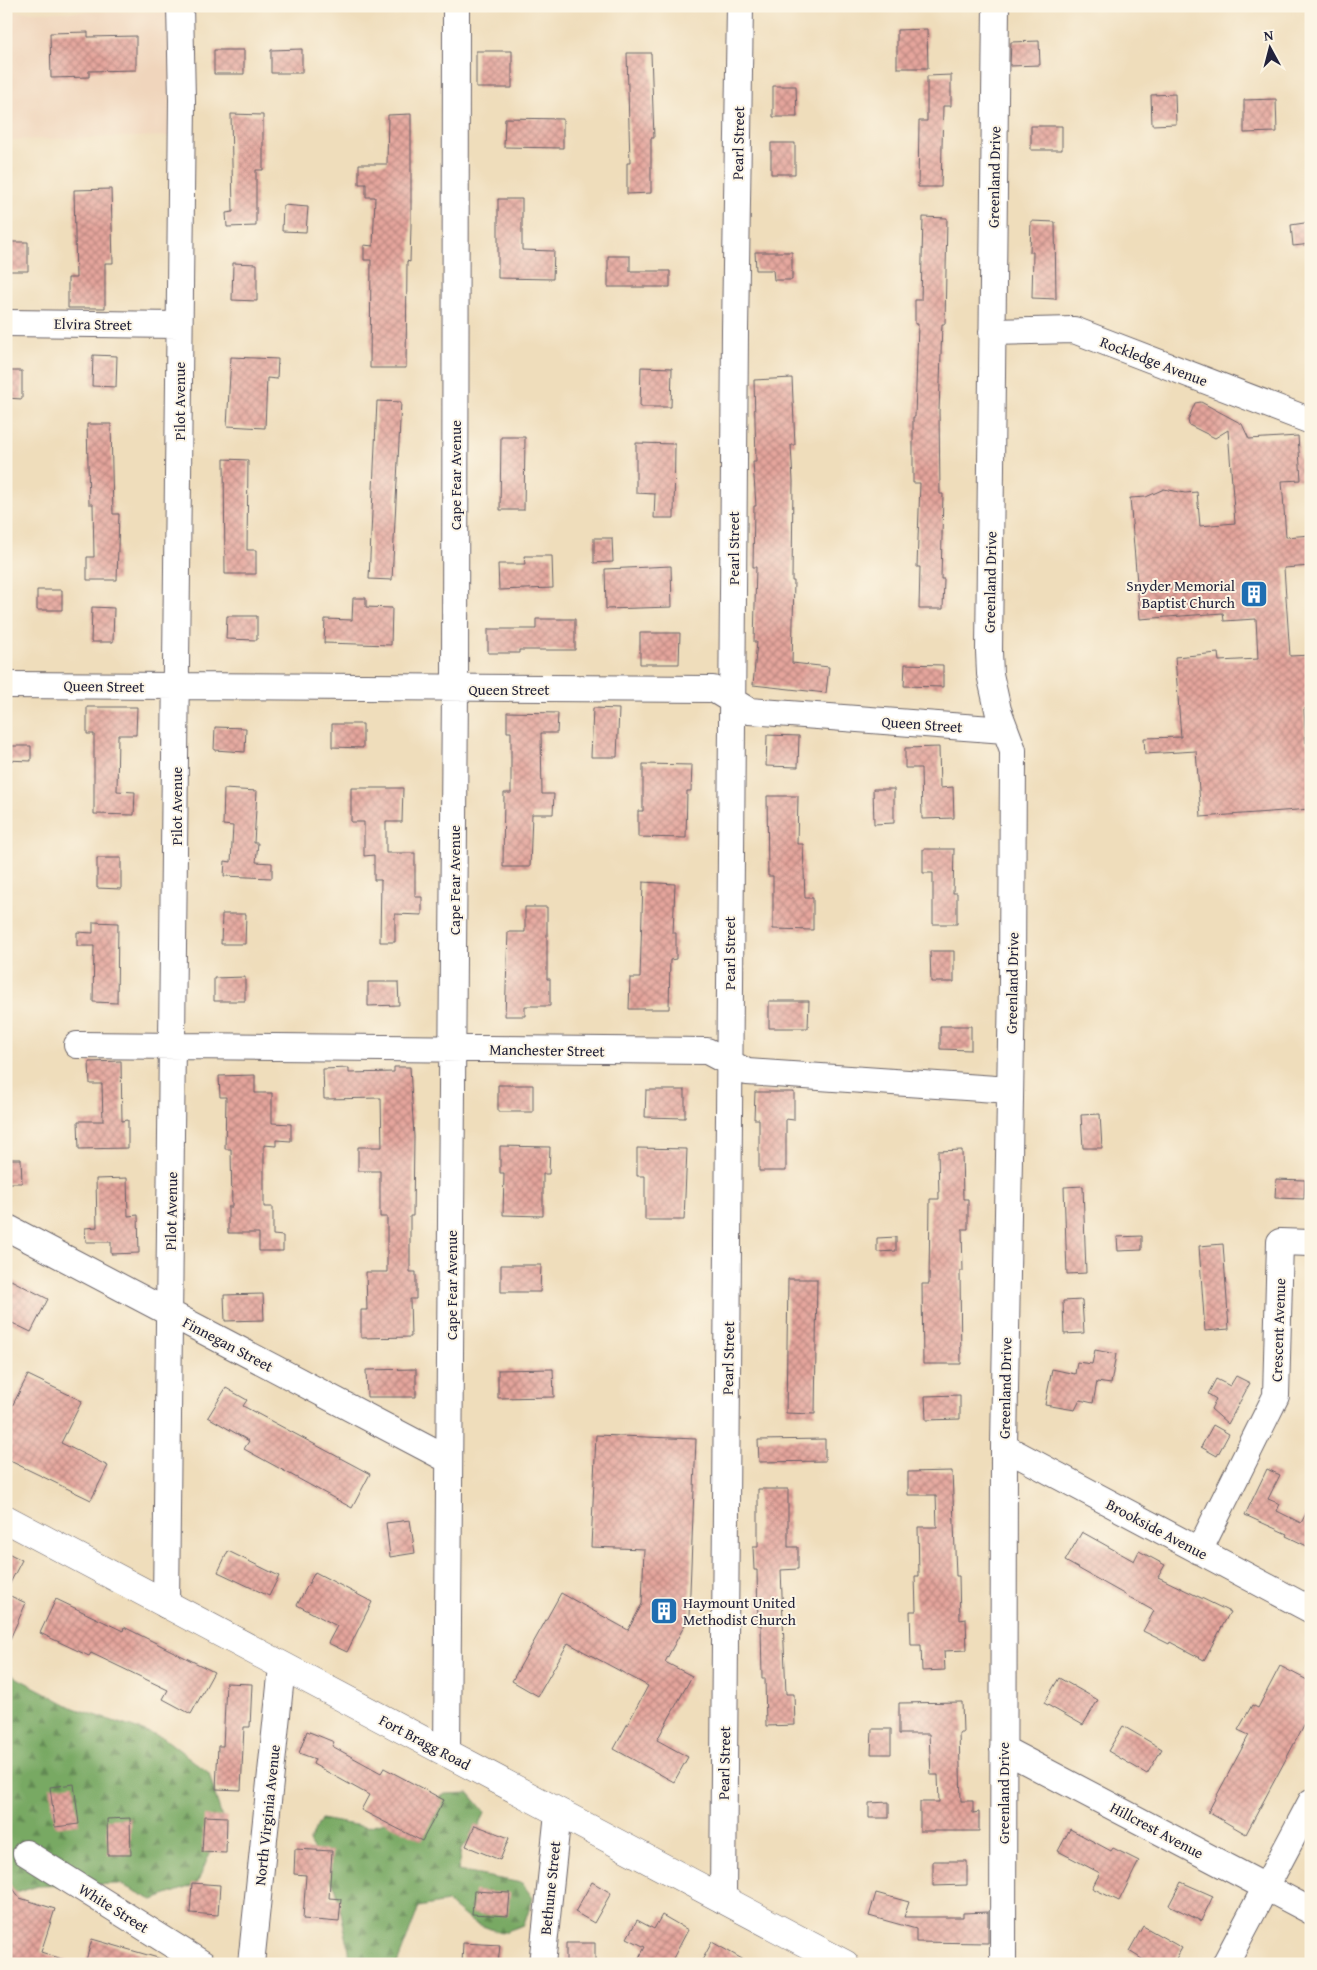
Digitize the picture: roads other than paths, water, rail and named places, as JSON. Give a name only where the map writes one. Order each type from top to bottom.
[{"type":"main road","name":"Fort Bragg Road","points":[[6,1519],[845,1964]]},
{"type":"street","name":"Pilot Avenue","points":[[166,1605],[177,687],[182,100],[180,6]]},
{"type":"street","name":"Cape Fear Avenue","points":[[447,1754],[455,689],[456,6]]},
{"type":"street","name":"Pearl Street","points":[[723,1900],[729,1324],[731,702],[740,6]]},
{"type":"street","name":"Greenland Drive","points":[[996,6],[989,651],[990,674],[998,710],[1013,750],[1004,1447],[1003,1964]]},
{"type":"street","name":"Elvira Street","points":[[6,323],[179,325]]},
{"type":"street","name":"Rockledge Avenue","points":[[992,332],[1074,330],[1311,421]]},
{"type":"street","name":"Queen Street","points":[[6,685],[713,689],[731,702],[749,711],[1005,730]]},
{"type":"street","name":"Manchester Street","points":[[77,1045],[707,1051],[747,1072],[1010,1090]]},
{"type":"street","name":"Finnegan Street","points":[[6,1227],[449,1460]]},
{"type":"street","name":"Crescent Avenue","points":[[1199,1551],[1276,1396],[1280,1242],[1311,1243]]},
{"type":"street","name":"Brookside Avenue","points":[[1004,1447],[1311,1610]]},
{"type":"street","name":"North Virginia Avenue","points":[[251,1964],[282,1667]]},
{"type":"street","name":"Hillcrest Avenue","points":[[1002,1749],[1311,1910]]},
{"type":"street","points":[[1225,1964],[1311,1802]]},
{"type":"street","name":"Bethune Street","points":[[542,1964],[558,1813]]},
{"type":"street","name":"White Street","points":[[26,1853],[202,1964]]},
{"type":"place","name":"Snyder Memorial Baptist Church","points":[[1254,594]]},
{"type":"place","name":"Haymount United Methodist Church","points":[[664,1611]]}]
